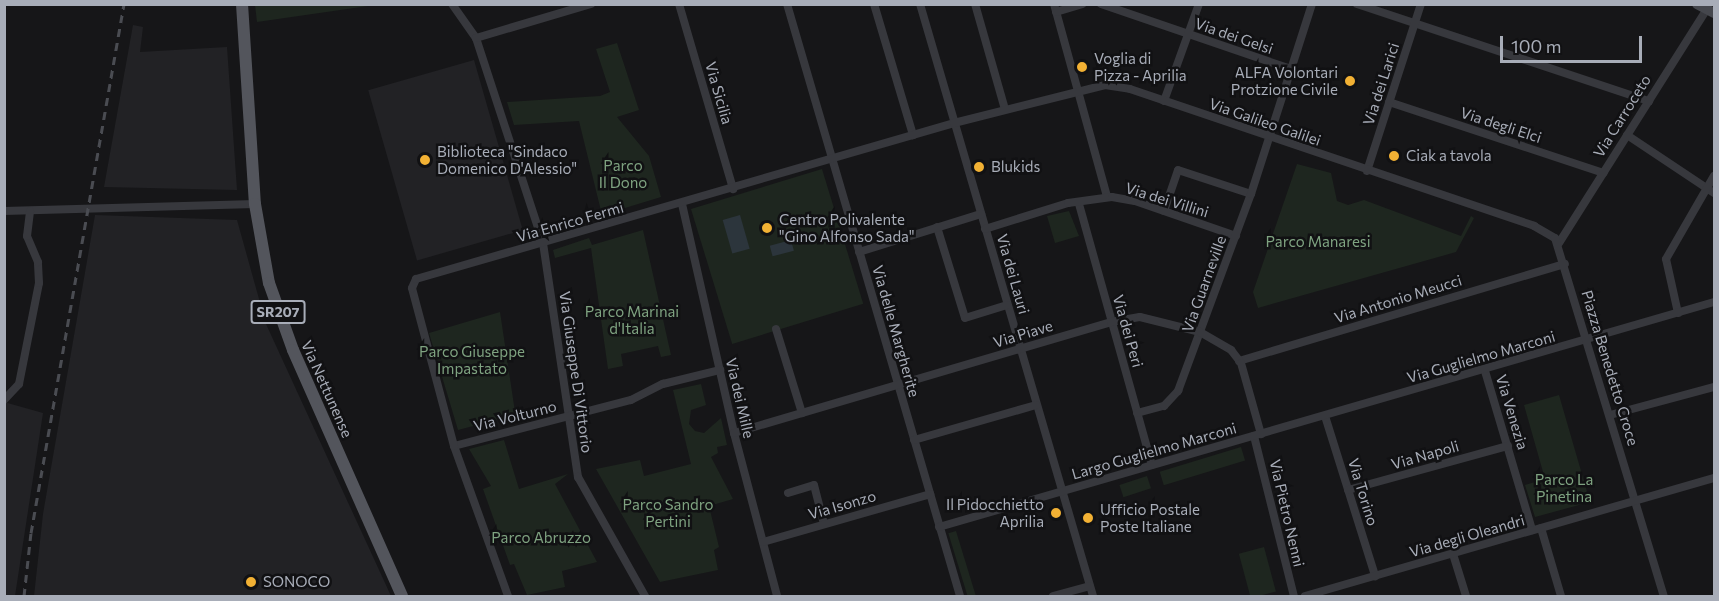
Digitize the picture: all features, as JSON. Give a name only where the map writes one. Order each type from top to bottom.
[{"type":"main road","name":"Via Nettunense","points":[[242,4],[255,204],[264,262],[280,317],[402,597]]},
{"type":"street","name":"Via Giuseppe Di Vittorio","points":[[452,4],[476,38],[543,243],[567,417],[582,487],[645,597]]},
{"type":"street","points":[[476,38],[591,4]]},
{"type":"street","name":"Via Sicilia","points":[[679,4],[733,189]]},
{"type":"street","name":"Via delle Margherite","points":[[787,4],[960,597]]},
{"type":"street","points":[[874,4],[913,135]]},
{"type":"street","name":"Via dei Lauri","points":[[920,4],[1093,597]]},
{"type":"street","points":[[975,4],[1005,109]]},
{"type":"street","points":[[1083,4],[1055,8],[1107,197]]},
{"type":"street","name":"Via dei Gelsi","points":[[1101,4],[1291,69]]},
{"type":"street","points":[[1164,101],[1199,4]]},
{"type":"street","name":"Via Guarneville","points":[[1137,413],[1164,406],[1176,396],[1251,194],[1312,4]]},
{"type":"street","points":[[1357,4],[1649,101]]},
{"type":"street","name":"Via dei Larici","points":[[1367,171],[1421,4]]},
{"type":"street","name":"Via Carroceto","points":[[1559,243],[1707,8]]},
{"type":"street","name":"Via Galileo Galilei","points":[[913,135],[1077,90],[1114,86],[1538,228],[1559,243]]},
{"type":"street","name":"Via degli Elci","points":[[1389,102],[1604,172]]},
{"type":"street","name":"Via Enrico Fermi","points":[[454,446],[412,288],[418,278],[682,204],[913,135]]},
{"type":"street","points":[[1627,135],[1711,190]]},
{"type":"street","points":[[1164,211],[1178,170],[1251,194]]},
{"type":"street","points":[[1678,313],[1666,259],[1711,190],[1714,176]]},
{"type":"street","name":"Via dei Villini","points":[[985,229],[1107,197],[1126,199],[1236,236]]},
{"type":"street","points":[[4,211],[255,204]]},
{"type":"street","name":"Via dei Mille","points":[[682,204],[734,433],[777,597]]},
{"type":"street","name":"Via dei Peri","points":[[1078,204],[1152,465]]},
{"type":"street","points":[[4,400],[19,384],[39,283],[38,262],[27,236],[30,211]]},
{"type":"street","points":[[859,252],[981,214]]},
{"type":"street","points":[[937,227],[965,318],[1007,305]]},
{"type":"street","name":"Piazza Benedetto Croce","points":[[1559,243],[1664,597]]},
{"type":"street","name":"Via Antonio Meucci","points":[[1239,361],[1565,264]]},
{"type":"street","name":"Via Guglielmo Marconi","points":[[1258,435],[1714,302]]},
{"type":"street","name":"Via Piave","points":[[734,433],[1111,321],[1147,318],[1200,332],[1224,344],[1239,361],[1258,435]]},
{"type":"street","points":[[776,329],[802,413]]},
{"type":"street","name":"Via Volturno","points":[[454,446],[631,400],[663,384],[720,370]]},
{"type":"street","name":"Via Venezia","points":[[1485,370],[1508,446],[1561,597]]},
{"type":"street","points":[[1610,416],[1714,387]]},
{"type":"street","points":[[914,440],[1036,405]]},
{"type":"street","name":"Via Torino","points":[[1325,416],[1375,576]]},
{"type":"street","name":"Largo Guglielmo Marconi","points":[[939,527],[1258,435]]},
{"type":"street","name":"Via Pietro Nenni","points":[[1258,435],[1294,597]]},
{"type":"street","points":[[454,446],[507,597]]},
{"type":"street","name":"Via Napoli","points":[[1348,490],[1508,446]]},
{"type":"street","name":"Via degli Oleandri","points":[[1305,597],[1714,478]]},
{"type":"street","points":[[788,493],[814,485],[824,524]]},
{"type":"street","name":"Via Isonzo","points":[[763,542],[930,494]]},
{"type":"street","points":[[1453,554],[1467,597]]},
{"type":"street","points":[[1053,597],[1089,586]]},
{"type":"shaded area","points":[[133,25],[143,27],[140,52],[227,47],[237,190],[104,187]]},
{"type":"shaded area","points":[[474,60],[523,230],[417,260],[368,90]]},
{"type":"shaded area","points":[[95,215],[237,220],[266,324],[391,596],[34,596],[43,514]]},
{"type":"shaded area","points":[[740,215],[750,249],[732,254],[723,220]]},
{"type":"shaded area","points":[[791,240],[794,251],[773,256],[770,246]]},
{"type":"shaded area","points":[[4,402],[43,413],[15,596],[5,596]]},
{"type":"green space","points":[[255,4],[375,5],[257,22]]},
{"type":"green space","name":"Parco Il Dono","points":[[617,43],[639,110],[617,117],[649,156],[661,197],[602,215],[579,121],[514,125],[507,102],[600,96],[610,92],[596,49]]},
{"type":"green space","name":"Parco Manaresi","points":[[1297,164],[1331,173],[1337,201],[1348,205],[1364,200],[1461,236],[1471,216],[1474,218],[1456,252],[1258,308],[1253,292]]},
{"type":"green space","points":[[822,169],[863,304],[732,344],[691,209]]},
{"type":"green space","points":[[1069,211],[1079,236],[1055,243],[1047,216]]},
{"type":"green space","name":"Parco Marinai d'Italia","points":[[643,230],[671,355],[661,357],[658,346],[621,354],[623,366],[608,369],[591,248],[555,258],[553,250],[589,238],[592,245]]},
{"type":"green space","name":"Parco Giuseppe Impastato","points":[[500,312],[515,412],[553,403],[555,413],[518,423],[515,415],[458,430],[429,333]]},
{"type":"green space","name":"Parco Sandro Pertini","points":[[701,384],[706,405],[691,410],[689,424],[695,431],[704,433],[721,418],[727,445],[717,447],[718,453],[711,457],[733,499],[709,506],[719,547],[714,550],[718,570],[660,582],[596,469],[640,460],[644,476],[691,464],[673,390]]},
{"type":"green space","name":"Parco La Pinetina","points":[[1559,395],[1590,502],[1535,517],[1525,485],[1545,479],[1524,405]]},
{"type":"green space","name":"Parco Abruzzo","points":[[504,440],[519,489],[568,474],[555,484],[597,562],[562,571],[565,587],[527,595],[514,564],[510,565],[483,489],[491,486],[469,449]]},
{"type":"green space","points":[[1241,447],[1245,460],[1164,485],[1160,472]]},
{"type":"green space","points":[[1147,476],[1151,488],[1123,497],[1119,485]]},
{"type":"green space","points":[[956,531],[976,596],[968,596],[948,533]]},
{"type":"green space","points":[[1264,547],[1276,591],[1250,596],[1239,554]]},
{"type":"railway","points":[[24,596],[31,533],[124,4]]},
{"type":"place","name":"Voglia di Pizza - Aprilia","points":[[1082,67]]},
{"type":"place","name":"ALFA Volontari Protzione Civile","points":[[1350,81]]},
{"type":"place","name":"Ciak a tavola","points":[[1394,156]]},
{"type":"place","name":"Biblioteca \"Sindaco Domenico D'Alessio\"","points":[[425,160]]},
{"type":"place","name":"Blukids","points":[[979,167]]},
{"type":"place","name":"Centro Polivalente \"Gino Alfonso Sada\"","points":[[767,228]]},
{"type":"place","name":"Il Pidocchietto Aprilia","points":[[1056,513]]},
{"type":"place","name":"Ufficio Postale Poste Italiane","points":[[1088,518]]},
{"type":"place","name":"SONOCO","points":[[251,582]]}]
